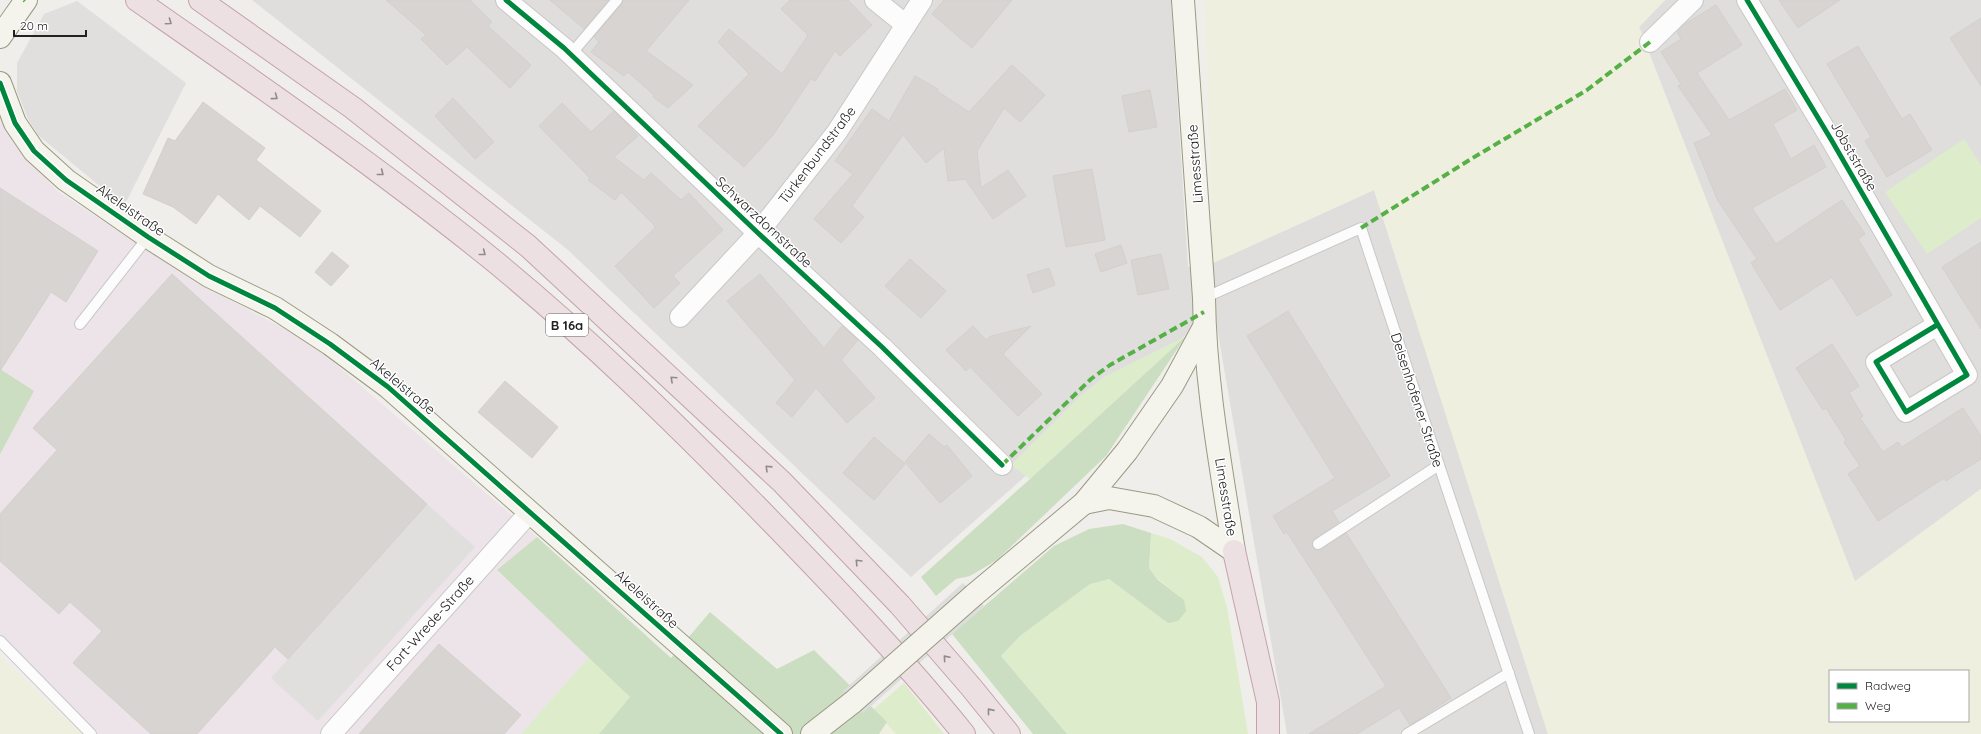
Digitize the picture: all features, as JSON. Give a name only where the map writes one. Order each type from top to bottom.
[{"type":"highway","name":"B 16a","points":[[137,0],[374,167],[489,258],[593,348],[687,435],[811,563],[882,639],[964,734]]},
{"type":"highway","name":"B 16a","points":[[200,0],[352,108],[528,246],[782,482],[900,605],[972,687],[1009,734]]},
{"type":"highway","points":[[1234,551],[1268,702],[1268,734]]},
{"type":"street","points":[[0,35],[26,0]]},
{"type":"street","name":"Schwarzdornstraße","points":[[506,0],[571,54],[758,233],[882,347],[1002,465]]},
{"type":"street","points":[[875,0],[906,25]]},
{"type":"street","name":"Türkenbundstraße","points":[[680,317],[758,233],[837,132],[922,0]]},
{"type":"street","name":"Limesstraße","points":[[1183,0],[1204,298],[1204,327],[1217,442],[1234,551]]},
{"type":"street","points":[[1650,42],[1693,0]]},
{"type":"street","name":"Jobststraße","points":[[1747,0],[1847,168],[1967,375],[1906,412],[1876,362],[1938,325]]},
{"type":"street","name":"Akeleistraße","points":[[0,83],[15,122],[34,151],[66,180],[148,237],[209,276],[275,308],[330,344],[388,387],[781,734]]},
{"type":"street","name":"Limesstraße","points":[[812,734],[853,702],[974,594],[1084,503],[1127,451],[1168,392],[1204,327]]},
{"type":"street","name":"Limesstraße","points":[[1084,503],[1110,498],[1154,506],[1199,526],[1234,551]]},
{"type":"street","name":"Fort-Wrede-Straße","points":[[331,734],[530,512]]},
{"type":"lane","points":[[571,54],[617,0]]},
{"type":"lane","name":"Deisenhofener Straße","points":[[1204,298],[1361,228],[1530,734]]},
{"type":"lane","points":[[80,324],[148,237]]},
{"type":"lane","points":[[1318,544],[1439,465]]},
{"type":"lane","points":[[0,641],[91,734]]},
{"type":"lane","points":[[1407,734],[1509,673]]},
{"type":"shaded area","points":[[252,0],[1171,0],[1188,267],[1213,263],[1374,190],[1548,734],[1287,734],[1214,310],[911,577],[568,250]]},
{"type":"shaded area","points":[[1665,0],[1981,0],[1981,489],[1855,582],[1639,27]]},
{"type":"shaded area","points":[[77,1],[186,83],[124,206],[38,135],[28,119],[17,91],[17,63],[44,14]]},
{"type":"shaded area","points":[[0,116],[16,145],[57,191],[196,282],[311,343],[537,537],[497,571],[589,657],[521,734],[94,734],[0,638]]},
{"type":"shaded area","points":[[427,504],[475,547],[318,721],[271,678]]},
{"type":"green space","points":[[1205,0],[1665,0],[1639,27],[1855,581],[1981,489],[1981,734],[1548,734],[1374,190],[1213,263]]},
{"type":"green space","points":[[1964,139],[1981,165],[1981,218],[1927,254],[1885,192]]},
{"type":"green space","points":[[1186,336],[1030,479],[1011,465],[1080,396],[1104,377]]},
{"type":"green space","points":[[1186,336],[1106,456],[997,560],[970,576],[956,579],[936,596],[921,577]]},
{"type":"green space","points":[[0,369],[34,391],[0,454]]},
{"type":"green space","points":[[1123,524],[1151,533],[1149,568],[1158,580],[1184,600],[1186,611],[1178,621],[1168,623],[1109,579],[1090,584],[1020,636],[1001,656],[1067,734],[1033,734],[952,634],[1054,546],[1089,529]]},
{"type":"green space","points":[[1151,533],[1170,539],[1202,557],[1218,577],[1227,607],[1248,734],[1067,734],[1001,656],[1020,636],[1090,584],[1109,579],[1168,623],[1184,600],[1158,579],[1149,568]]},
{"type":"green space","points":[[537,537],[671,658],[710,612],[777,669],[814,650],[887,722],[879,734],[599,734],[630,697],[497,570]]},
{"type":"green space","points":[[0,656],[82,734],[0,734]]},
{"type":"green space","points":[[589,657],[630,697],[599,734],[521,734]]},
{"type":"green space","points":[[904,683],[944,734],[896,734],[874,709]]},
{"type":"green space","points":[[887,722],[896,734],[879,734]]},
{"type":"pier","points":[[963,583],[984,606],[863,713],[843,691]]},
{"type":"building","points":[[386,0],[470,0],[492,22],[488,26],[531,65],[510,88],[467,47],[447,65],[421,39],[426,35]]},
{"type":"building","points":[[550,0],[608,0],[584,29]]},
{"type":"building","points":[[623,0],[689,0],[646,51],[693,85],[668,108],[653,97],[654,95],[628,72],[624,76],[591,52],[599,42],[594,37],[622,4]]},
{"type":"building","points":[[790,0],[848,0],[872,25],[840,56],[835,51],[815,81],[811,79],[773,135],[744,167],[698,126],[749,74],[718,42],[729,29],[782,74],[808,35],[781,9]]},
{"type":"building","points":[[944,0],[1012,0],[972,48],[932,14]]},
{"type":"building","points":[[1779,0],[1840,0],[1798,28]]},
{"type":"building","points":[[1716,5],[1742,45],[1697,73],[1729,120],[1785,89],[1797,110],[1773,124],[1791,159],[1814,145],[1826,167],[1752,208],[1776,244],[1842,200],[1865,234],[1858,239],[1892,295],[1857,316],[1832,277],[1780,310],[1751,263],[1757,259],[1718,201],[1694,143],[1712,135],[1678,86],[1681,84],[1661,52],[1681,39],[1677,32],[1683,25]]},
{"type":"building","points":[[1981,18],[1981,86],[1950,38]]},
{"type":"building","points":[[1858,46],[1902,119],[1910,114],[1932,150],[1887,177],[1865,141],[1871,137],[1827,64]]},
{"type":"building","points":[[1012,65],[1045,95],[1020,122],[1004,108],[977,151],[981,188],[1008,170],[1026,196],[993,219],[965,179],[948,181],[944,148],[926,163],[903,135],[852,206],[864,217],[841,243],[814,219],[853,174],[835,161],[872,109],[889,121],[915,76],[938,89],[937,91],[969,112]]},
{"type":"building","points":[[1150,90],[1157,127],[1129,132],[1122,96]]},
{"type":"building","points":[[453,98],[494,142],[475,159],[435,116]]},
{"type":"building","points":[[203,102],[265,148],[256,160],[321,211],[300,237],[260,206],[249,220],[218,194],[196,224],[173,207],[143,194],[168,138],[175,141]]},
{"type":"building","points":[[562,103],[591,132],[614,111],[638,136],[614,157],[644,180],[651,173],[681,200],[689,193],[723,230],[673,276],[680,283],[654,308],[615,266],[655,228],[654,225],[621,192],[615,200],[588,180],[590,178],[539,126]]},
{"type":"building","points":[[1092,169],[1105,240],[1066,247],[1053,176]]},
{"type":"building","points":[[0,188],[98,251],[66,302],[51,292],[0,371]]},
{"type":"building","points":[[1981,242],[1981,329],[1942,267]]},
{"type":"building","points":[[1121,245],[1127,263],[1101,272],[1095,254]]},
{"type":"building","points":[[332,252],[349,266],[331,286],[315,272]]},
{"type":"building","points":[[1161,254],[1169,289],[1138,295],[1131,260]]},
{"type":"building","points":[[910,259],[946,291],[921,318],[885,286]]},
{"type":"building","points":[[1049,268],[1055,285],[1033,293],[1027,275]]},
{"type":"building","points":[[172,274],[427,504],[288,659],[275,647],[197,734],[151,734],[73,663],[102,631],[70,602],[59,614],[0,561],[0,514],[57,450],[33,428]]},
{"type":"building","points":[[760,274],[824,348],[842,326],[858,340],[841,360],[875,398],[847,423],[816,388],[792,417],[776,403],[795,380],[727,301]]},
{"type":"building","points":[[1288,311],[1390,476],[1332,511],[1339,522],[1314,539],[1312,545],[1315,550],[1319,550],[1346,533],[1451,698],[1410,725],[1399,708],[1357,734],[1309,734],[1386,686],[1287,532],[1284,534],[1273,516],[1335,478],[1247,336]]},
{"type":"building","points":[[973,326],[986,340],[991,336],[1031,326],[1003,354],[1042,394],[1018,416],[970,367],[966,371],[946,350]]},
{"type":"building","points":[[1832,344],[1859,386],[1849,393],[1863,416],[1860,418],[1883,452],[1898,442],[1902,447],[1963,408],[1981,436],[1981,459],[1946,481],[1944,478],[1878,521],[1848,474],[1860,466],[1844,442],[1846,440],[1826,408],[1823,410],[1796,368]]},
{"type":"building","points":[[505,381],[558,427],[532,458],[478,412]]},
{"type":"building","points":[[929,434],[944,447],[947,445],[972,476],[940,503],[905,462]]},
{"type":"building","points":[[874,437],[905,464],[874,500],[843,473]]},
{"type":"building","points":[[439,644],[521,715],[504,734],[359,734]]},
{"type":"marked path","points":[[1361,228],[1471,159],[1587,90],[1650,42]]},
{"type":"marked path","points":[[1002,465],[1091,379],[1110,365],[1204,312]]},
{"type":"cycle path","points":[[506,0],[564,48],[758,233],[882,347],[1002,465]]},
{"type":"cycle path","points":[[1747,0],[1832,141],[1967,375],[1906,412],[1876,362],[1937,325]]},
{"type":"cycle path","points":[[0,83],[15,123],[34,151],[66,180],[148,237],[209,276],[275,308],[330,344],[388,387],[781,734]]}]
